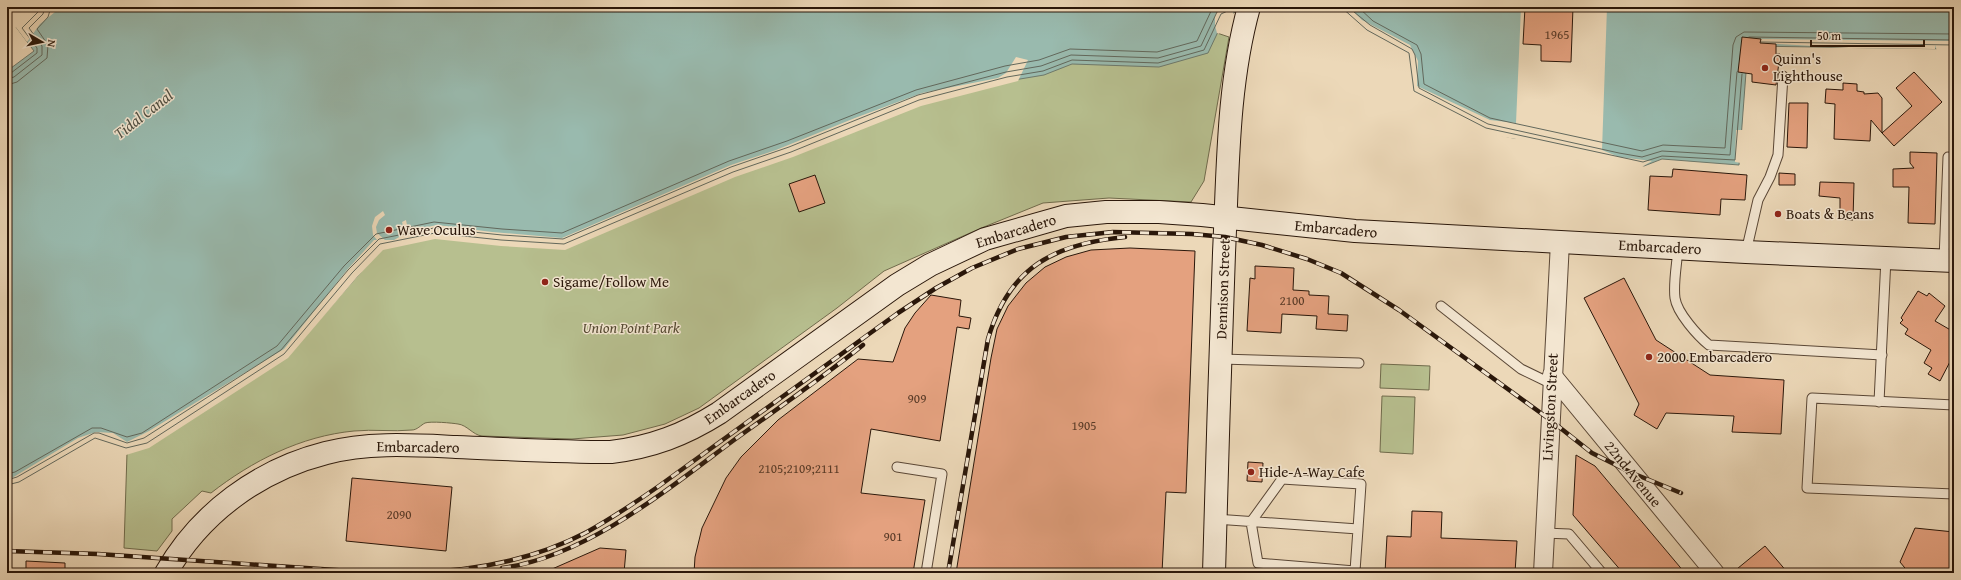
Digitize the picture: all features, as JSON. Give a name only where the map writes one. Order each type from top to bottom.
[{"type":"main road","name":"Dennison Street","points":[[1214,573],[1225,218],[1230,125],[1238,62],[1249,7]]},
{"type":"main road","name":"Embarcadero","points":[[170,566],[193,534],[226,502],[257,480],[292,463],[327,452],[385,445],[611,452],[632,450],[660,443],[696,428],[719,413],[930,264],[985,239],[1012,230],[1066,216],[1106,212],[1159,212],[1355,231],[1746,252],[1949,261]]},
{"type":"street","name":"Livingston Street","points":[[1542,573],[1560,242]]},
{"type":"street","name":"22nd Avenue","points":[[1552,380],[1715,573]]},
{"type":"lane","points":[[1746,252],[1758,200],[1770,177],[1778,155],[1783,76]]},
{"type":"lane","points":[[1948,157],[1949,261]]},
{"type":"lane","points":[[1678,248],[1675,299],[1684,318],[1698,336],[1710,345],[1882,355]]},
{"type":"lane","points":[[1879,402],[1886,258]]},
{"type":"lane","points":[[1441,306],[1521,369],[1552,380]]},
{"type":"lane","points":[[1220,359],[1358,363]]},
{"type":"lane","points":[[1954,405],[1812,398],[1807,488],[1954,494]]},
{"type":"lane","points":[[897,467],[942,474],[926,573]]},
{"type":"lane","points":[[1282,479],[1361,484],[1358,529],[1355,571],[1258,563],[1251,522],[1282,479]]},
{"type":"lane","points":[[1215,519],[1358,529]]},
{"type":"lane","points":[[1544,533],[1569,534],[1602,573]]},
{"type":"green space","name":"Union Point Park","points":[[1217,33],[1229,37],[1204,181],[1191,202],[1109,198],[1043,203],[979,229],[884,271],[837,308],[699,408],[665,424],[623,435],[572,439],[482,436],[461,425],[428,422],[414,430],[361,430],[315,438],[296,444],[260,461],[227,481],[211,493],[202,491],[172,519],[172,531],[157,551],[124,548],[127,453],[382,248],[1013,49]]},
{"type":"green space","points":[[1381,364],[1430,366],[1429,390],[1380,388]]},
{"type":"green space","points":[[1382,396],[1415,397],[1413,454],[1380,452]]},
{"type":"water","name":"Tidal Canal","points":[[37,7],[1246,7],[1225,17],[1208,53],[1159,67],[1072,64],[1044,75],[1008,81],[921,104],[734,175],[564,248],[435,237],[382,248],[287,357],[148,447],[96,442],[7,489],[7,71],[34,51],[16,27]]},
{"type":"water","points":[[1335,7],[1954,7],[1954,49],[1748,46],[1739,165],[1662,159],[1644,166],[1485,132],[1409,93],[1406,55]]},
{"type":"pier","points":[[35,7],[74,7],[66,12],[55,12],[40,24],[27,42],[15,26]]},
{"type":"pier","points":[[1218,7],[1234,7],[1233,15],[1226,18],[1219,34],[1217,33],[1215,26],[1215,16]]},
{"type":"pier","points":[[1333,7],[1349,7],[1362,20],[1410,45],[1418,61],[1417,86],[1490,120],[1516,123],[1521,7],[1607,7],[1602,150],[1619,157],[1652,161],[1640,168],[1516,141],[1516,139],[1484,134],[1408,95],[1404,57],[1364,35]]},
{"type":"pier","points":[[1761,39],[1954,41],[1954,51],[1937,51],[1935,45],[1935,49],[1849,48],[1760,43]]},
{"type":"pier","points":[[1016,57],[1028,60],[1018,81],[921,106],[793,157],[735,177],[565,250],[501,246],[435,239],[383,250],[357,277],[288,358],[149,448],[126,455],[96,444],[21,488],[7,491],[7,481],[78,438],[96,432],[113,433],[127,442],[149,431],[284,349],[347,270],[374,240],[377,240],[373,235],[372,226],[375,217],[383,211],[385,215],[379,220],[376,227],[377,233],[385,240],[394,240],[401,236],[404,229],[402,222],[406,220],[408,230],[406,236],[418,229],[437,225],[492,232],[562,238],[731,165],[776,150],[922,93],[998,78],[1006,73]]},
{"type":"pier","points":[[1736,130],[1744,130],[1741,163],[1735,162]]},
{"type":"building","points":[[1525,7],[1573,7],[1571,62],[1541,61],[1541,45],[1523,44]]},
{"type":"building","points":[[1742,37],[1761,39],[1760,43],[1776,44],[1776,54],[1780,54],[1776,85],[1752,82],[1752,74],[1738,72]]},
{"type":"building","points":[[1914,72],[1942,102],[1894,146],[1882,133],[1912,106],[1896,88]]},
{"type":"building","points":[[1843,83],[1857,84],[1857,91],[1864,92],[1864,94],[1878,93],[1882,98],[1882,133],[1871,120],[1870,141],[1834,139],[1835,104],[1825,103],[1826,89],[1843,90]]},
{"type":"building","points":[[1789,103],[1808,103],[1807,148],[1787,147]]},
{"type":"building","points":[[1910,152],[1937,153],[1935,224],[1908,223],[1909,187],[1893,187],[1893,169],[1914,168],[1910,163]]},
{"type":"building","points":[[1673,169],[1747,175],[1745,200],[1721,199],[1720,215],[1648,210],[1650,176],[1672,177]]},
{"type":"building","points":[[1779,173],[1795,174],[1795,185],[1779,185]]},
{"type":"building","points":[[815,175],[825,203],[799,212],[789,184]]},
{"type":"building","points":[[1820,182],[1854,183],[1853,220],[1840,219],[1840,198],[1819,196]]},
{"type":"building","points":[[1130,248],[1195,251],[1186,493],[1166,492],[1162,573],[956,573],[991,358],[997,329],[1008,306],[1026,283],[1045,267],[1066,257],[1091,250]]},
{"type":"building","points":[[1255,266],[1294,268],[1293,290],[1309,291],[1309,295],[1329,296],[1328,314],[1348,315],[1347,331],[1316,329],[1317,316],[1282,314],[1281,333],[1247,331],[1250,278],[1255,279]]},
{"type":"building","name":"2000 Embarcadero","points":[[1624,278],[1656,340],[1710,375],[1784,380],[1781,434],[1732,432],[1734,416],[1666,413],[1657,429],[1634,415],[1639,404],[1584,298]]},
{"type":"building","points":[[1918,291],[1927,296],[1929,293],[1945,306],[1935,321],[1954,332],[1954,354],[1940,381],[1928,374],[1932,368],[1924,363],[1931,350],[1905,334],[1908,329],[1900,323],[1903,320],[1901,318]]},
{"type":"building","points":[[931,295],[961,300],[959,316],[971,318],[969,329],[957,327],[940,441],[871,429],[861,493],[925,500],[913,573],[694,573],[695,557],[702,528],[726,478],[741,457],[778,420],[858,359],[893,362],[905,328],[915,313]]},
{"type":"building","points":[[1576,455],[1595,466],[1685,573],[1623,573],[1573,515]]},
{"type":"building","points":[[1248,462],[1263,463],[1262,482],[1247,481]]},
{"type":"building","points":[[352,478],[452,487],[446,551],[346,541]]},
{"type":"building","points":[[1412,511],[1442,512],[1441,538],[1517,541],[1515,573],[1385,573],[1387,536],[1411,537]]},
{"type":"building","points":[[1915,528],[1954,532],[1954,573],[1909,573],[1900,562]]},
{"type":"building","points":[[1765,546],[1788,573],[1732,573]]},
{"type":"building","points":[[600,548],[626,550],[624,573],[543,573]]},
{"type":"building","points":[[26,561],[65,563],[65,573],[26,573]]},
{"type":"railway","points":[[406,573],[453,570],[499,563],[544,550],[587,532],[624,510],[659,486],[898,313],[936,288],[972,268],[1018,249],[1066,237],[1113,232],[1192,234],[1225,237],[1262,245],[1307,259],[1341,273],[1399,310],[1549,419],[1592,453],[1632,473],[1681,493]]},
{"type":"railway","points":[[948,573],[988,339],[997,314],[1008,294],[1022,277],[1038,264],[1056,253],[1100,240],[1125,237]]},
{"type":"railway","points":[[502,568],[533,561],[564,550],[595,536],[625,518],[682,479],[863,345]]},
{"type":"railway","points":[[7,551],[98,554],[380,573]]},
{"type":"place","name":"Quinn's Lighthouse","points":[[1765,68]]},
{"type":"place","name":"Boats & Beans","points":[[1778,214]]},
{"type":"place","name":"Wave Oculus","points":[[389,230]]},
{"type":"place","name":"Sigame/Follow Me","points":[[545,282]]},
{"type":"place","name":"2000 Embarcadero","points":[[1649,357]]},
{"type":"place","name":"Hide-A-Way Cafe","points":[[1251,472]]}]
